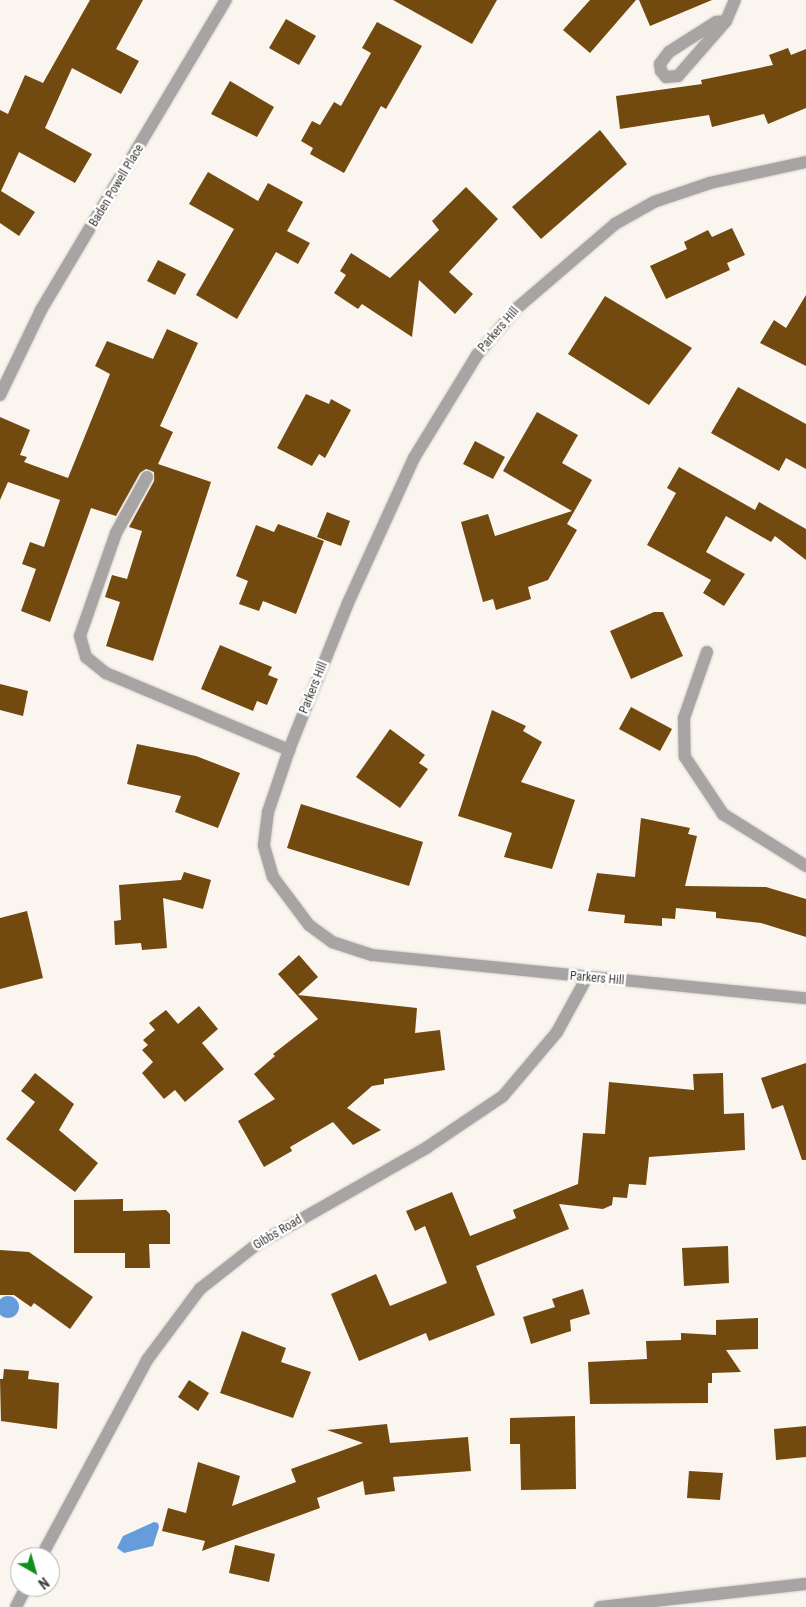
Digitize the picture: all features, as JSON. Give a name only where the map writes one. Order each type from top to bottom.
[{"type":"street","name":"Baden Powell Place","points":[[0,394],[5,371],[226,0]]},
{"type":"street","points":[[726,21],[716,22],[669,52],[660,64],[661,71],[666,77],[678,76],[726,21],[735,0]]},
{"type":"street","name":"Parkers Hill","points":[[806,162],[710,183],[654,202],[615,224],[573,256],[517,308],[477,355],[414,458],[348,603],[289,750],[268,812],[264,846],[273,877],[310,925],[332,942],[372,955],[586,979],[806,998]]},
{"type":"street","points":[[146,477],[116,532],[80,636],[86,657],[106,673],[289,750]]},
{"type":"street","points":[[708,652],[684,718],[685,757],[722,814],[806,866]]},
{"type":"street","name":"Gibbs Road","points":[[46,1547],[147,1360],[200,1289],[256,1244],[426,1148],[503,1096],[557,1032],[586,979]]},
{"type":"street","points":[[600,1607],[806,1584]]},
{"type":"water","points":[[8,1296],[16,1299],[19,1307],[16,1315],[8,1318],[0,1315],[-3,1307],[0,1299]]},
{"type":"water","points":[[154,1522],[158,1523],[159,1527],[153,1546],[124,1553],[117,1548],[123,1536]]},
{"type":"building","points":[[90,0],[143,0],[116,49],[139,61],[121,94],[72,68],[45,128],[92,154],[75,183],[19,152],[1,191],[35,212],[19,236],[0,223],[0,110],[8,114],[25,75],[43,83]]},
{"type":"building","points":[[393,0],[497,0],[472,44]]},
{"type":"building","points":[[590,0],[636,0],[590,53],[563,30]]},
{"type":"building","points":[[639,0],[712,0],[650,26]]},
{"type":"building","points":[[286,19],[316,36],[299,65],[269,48]]},
{"type":"building","points":[[377,22],[422,46],[386,109],[381,106],[344,173],[310,154],[313,148],[301,141],[312,121],[320,125],[334,102],[341,106],[371,53],[362,48]]},
{"type":"building","points":[[788,48],[791,55],[806,49],[806,108],[768,124],[764,114],[712,127],[709,115],[620,129],[616,96],[702,84],[701,80],[773,65],[769,55]]},
{"type":"building","points":[[230,81],[274,107],[257,137],[211,114]]},
{"type":"building","points":[[600,130],[627,164],[541,239],[512,207]]},
{"type":"building","points":[[208,172],[258,201],[268,183],[303,202],[287,231],[310,243],[298,264],[276,252],[237,319],[196,295],[234,229],[189,204]]},
{"type":"building","points":[[466,187],[498,219],[449,272],[473,294],[455,314],[419,280],[412,337],[362,304],[358,309],[334,293],[346,275],[340,271],[351,253],[390,278],[439,230],[432,221]]},
{"type":"building","points":[[732,228],[745,255],[727,263],[730,270],[666,299],[650,266],[687,249],[684,242],[708,230],[712,237]]},
{"type":"building","points":[[158,260],[186,274],[175,295],[147,281]]},
{"type":"building","points":[[806,295],[806,366],[760,343],[774,320],[786,328]]},
{"type":"building","points":[[605,296],[692,348],[649,405],[568,354]]},
{"type":"building","points":[[167,329],[198,343],[160,426],[173,432],[158,464],[211,482],[153,661],[106,646],[120,602],[105,597],[112,575],[127,579],[142,531],[129,527],[154,481],[154,472],[146,469],[140,473],[116,516],[91,508],[50,622],[21,611],[36,569],[22,564],[30,542],[44,547],[60,500],[8,482],[0,500],[0,417],[30,430],[20,455],[27,457],[24,462],[68,478],[110,374],[95,366],[107,341],[153,359]]},
{"type":"building","points":[[738,387],[806,424],[806,469],[786,458],[779,471],[711,433]]},
{"type":"building","points":[[306,394],[329,404],[331,399],[351,410],[325,458],[319,454],[312,466],[277,448]]},
{"type":"building","points":[[537,412],[578,435],[562,463],[592,480],[567,524],[577,530],[548,580],[528,587],[531,599],[496,610],[493,599],[483,602],[461,522],[488,514],[495,536],[572,511],[503,471]]},
{"type":"building","points":[[475,441],[505,457],[493,479],[463,464]]},
{"type":"building","points":[[679,467],[755,510],[759,502],[806,529],[806,560],[775,536],[771,542],[726,516],[706,552],[745,574],[724,606],[703,593],[711,580],[647,545],[676,493],[667,488]]},
{"type":"building","points":[[327,512],[350,521],[341,546],[317,537]]},
{"type":"building","points":[[278,524],[324,541],[296,614],[263,601],[259,611],[239,604],[248,581],[236,576],[256,525],[274,532]]},
{"type":"building","points":[[654,612],[663,612],[683,656],[631,679],[610,631]]},
{"type":"building","points":[[220,645],[272,667],[268,675],[278,679],[267,705],[257,701],[253,711],[201,689]]},
{"type":"building","points":[[0,684],[28,691],[23,716],[0,710]]},
{"type":"building","points":[[631,707],[672,729],[660,751],[619,729]]},
{"type":"building","points":[[492,710],[526,726],[523,731],[542,742],[521,782],[575,800],[552,869],[504,857],[512,833],[458,816]]},
{"type":"building","points":[[390,729],[425,755],[419,763],[428,769],[400,808],[356,777]]},
{"type":"building","points":[[137,744],[196,756],[240,773],[218,828],[175,812],[181,796],[127,784]]},
{"type":"building","points":[[301,804],[423,842],[409,886],[287,848]]},
{"type":"building","points":[[641,818],[690,828],[688,834],[697,836],[685,886],[766,887],[806,899],[806,937],[761,923],[716,918],[716,912],[676,908],[675,919],[662,918],[662,926],[624,923],[625,915],[588,911],[597,873],[635,877]]},
{"type":"building","points":[[184,872],[211,880],[203,909],[163,898],[167,948],[142,950],[141,943],[115,945],[114,921],[121,920],[119,885],[181,880]]},
{"type":"building","points":[[27,911],[43,978],[0,989],[0,918]]},
{"type":"building","points":[[299,955],[318,977],[298,995],[417,1008],[415,1033],[440,1030],[445,1070],[384,1079],[384,1084],[372,1086],[347,1108],[381,1130],[353,1145],[333,1122],[290,1147],[292,1151],[264,1167],[238,1121],[275,1099],[254,1074],[275,1056],[273,1054],[318,1019],[278,974]]},
{"type":"building","points":[[199,1006],[218,1029],[202,1043],[224,1069],[185,1102],[175,1090],[164,1099],[142,1073],[153,1062],[142,1050],[148,1045],[143,1040],[155,1030],[149,1023],[166,1010],[178,1024]]},
{"type":"building","points":[[806,1063],[806,1160],[802,1160],[783,1105],[772,1109],[761,1078]]},
{"type":"building","points":[[35,1073],[74,1104],[59,1130],[98,1163],[75,1192],[6,1139],[35,1102],[21,1091]]},
{"type":"building","points":[[723,1073],[724,1114],[744,1113],[745,1150],[649,1157],[646,1185],[629,1184],[627,1198],[613,1197],[612,1205],[603,1209],[559,1204],[569,1229],[476,1266],[495,1315],[429,1341],[426,1333],[359,1361],[331,1294],[376,1274],[390,1306],[447,1283],[425,1226],[415,1231],[406,1211],[452,1192],[470,1236],[516,1218],[513,1210],[578,1184],[583,1133],[605,1134],[609,1082],[694,1090],[693,1074]]},
{"type":"building","points":[[123,1199],[123,1211],[166,1210],[170,1214],[170,1244],[149,1244],[150,1268],[125,1268],[125,1253],[74,1253],[74,1200]]},
{"type":"building","points":[[728,1246],[729,1283],[684,1286],[682,1248]]},
{"type":"building","points":[[0,1250],[29,1252],[93,1297],[70,1329],[34,1303],[31,1307],[14,1295],[0,1295]]},
{"type":"building","points":[[583,1289],[590,1314],[570,1320],[571,1331],[531,1344],[523,1317],[555,1307],[552,1299]]},
{"type":"building","points":[[758,1318],[758,1349],[726,1350],[741,1372],[712,1373],[712,1383],[708,1383],[708,1403],[590,1404],[588,1362],[647,1359],[646,1341],[681,1340],[681,1333],[716,1335],[716,1320]]},
{"type":"building","points":[[242,1331],[286,1348],[281,1362],[311,1372],[293,1418],[220,1393]]},
{"type":"building","points":[[4,1369],[29,1371],[28,1379],[59,1383],[57,1429],[1,1421],[0,1379],[3,1379]]},
{"type":"building","points":[[189,1380],[209,1393],[198,1411],[178,1397]]},
{"type":"building","points":[[575,1416],[576,1489],[521,1490],[520,1444],[510,1444],[510,1418]]},
{"type":"building","points":[[387,1424],[390,1443],[468,1437],[471,1471],[393,1477],[395,1491],[365,1495],[363,1481],[317,1498],[320,1508],[202,1551],[205,1541],[162,1531],[168,1508],[186,1513],[198,1462],[240,1476],[232,1506],[296,1482],[291,1469],[363,1443],[327,1430]]},
{"type":"building","points":[[806,1426],[806,1457],[776,1460],[774,1429]]},
{"type":"building","points":[[689,1471],[723,1473],[720,1500],[687,1498]]},
{"type":"building","points":[[235,1545],[275,1554],[269,1582],[229,1573]]}]
